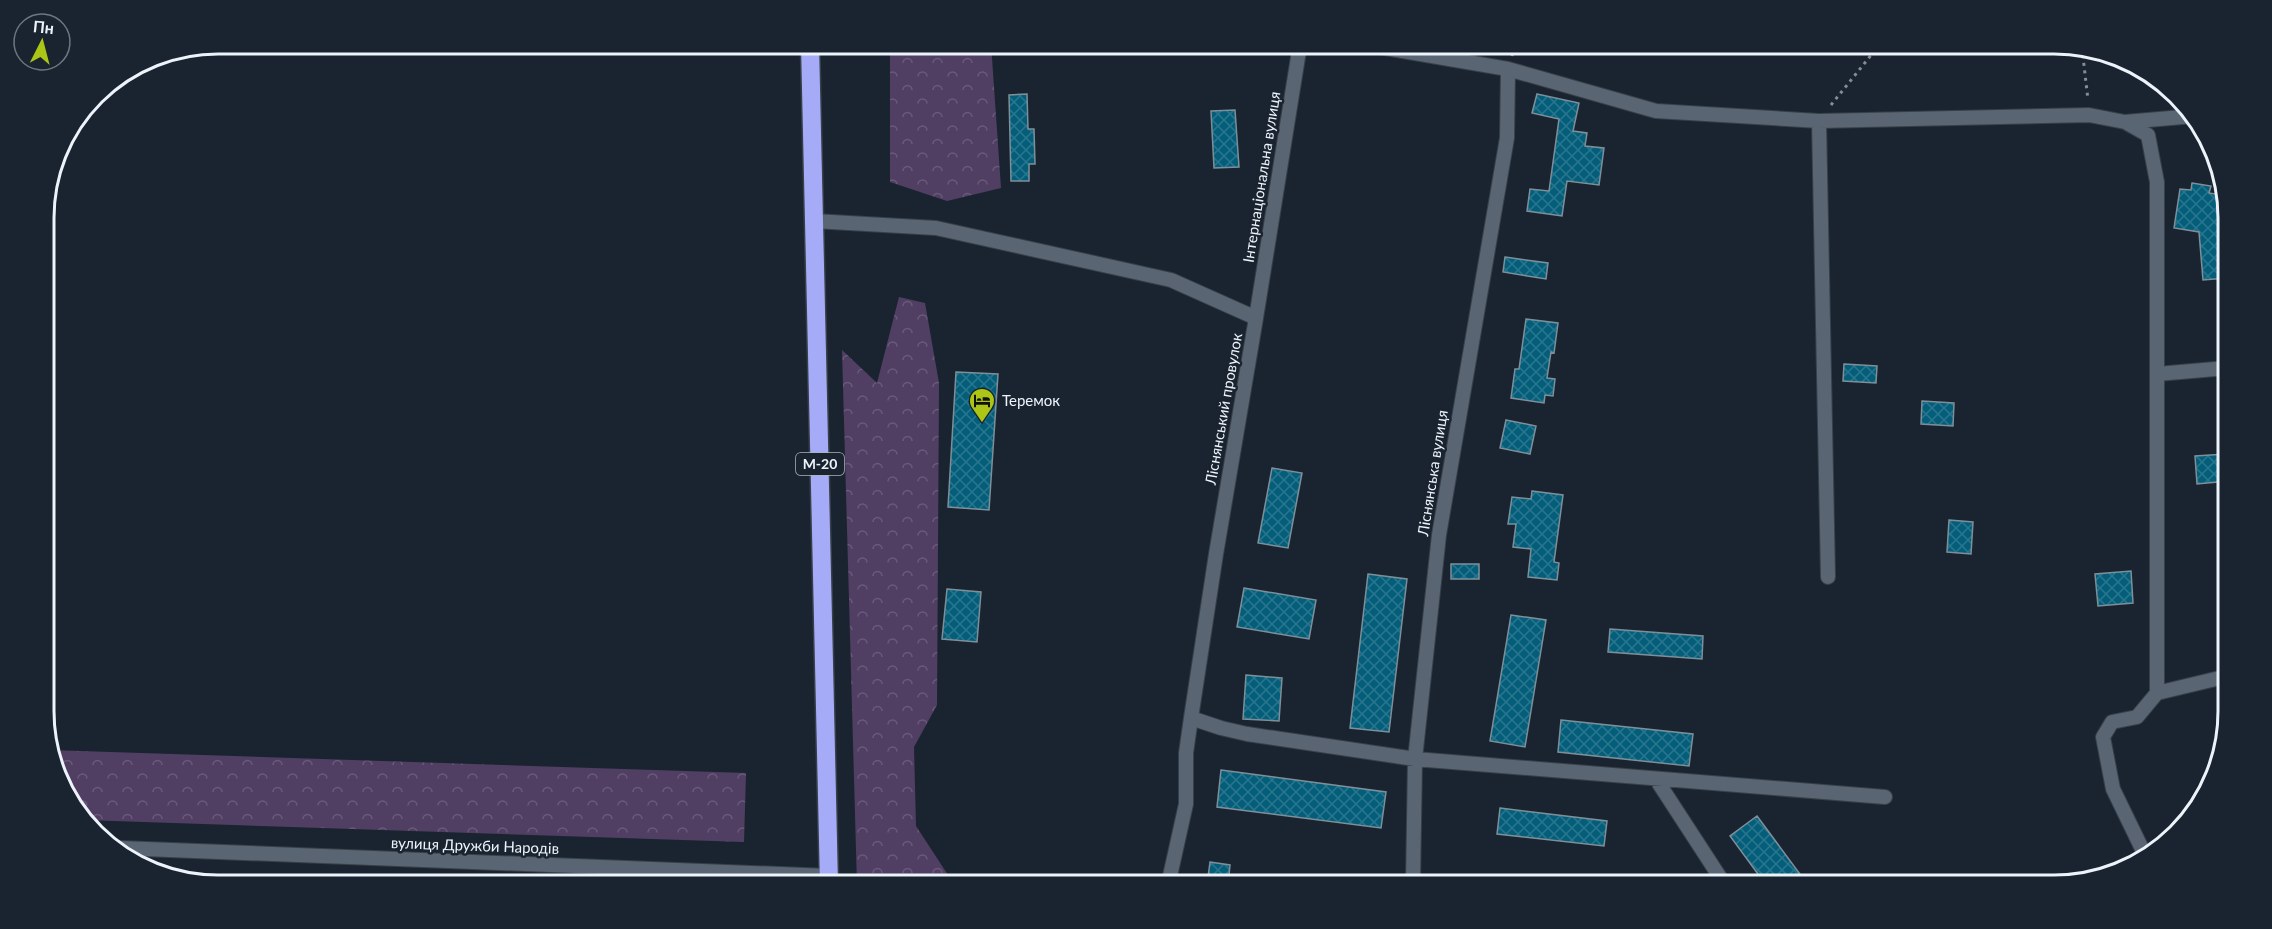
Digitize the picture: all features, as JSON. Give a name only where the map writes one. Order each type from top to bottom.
[{"type":"highway","name":"М-20","points":[[810,54],[829,875]]},
{"type":"street","name":"Інтернаціональна вулиця","points":[[1256,318],[1299,54]]},
{"type":"street","points":[[1420,54],[1508,69],[1656,111],[1819,121],[2089,115],[2125,122],[2183,117]]},
{"type":"street","name":"Ліснянська вулиця","points":[[1413,875],[1415,759],[1439,535],[1507,138],[1508,69]]},
{"type":"street","points":[[1819,121],[1828,577]]},
{"type":"street","points":[[2125,122],[2148,135],[2157,182],[2157,693]]},
{"type":"street","name":"Ліснянський провулок","points":[[814,221],[947,230],[1171,280],[1256,318],[1191,718],[1186,753],[1186,804],[1170,875]]},
{"type":"street","points":[[2157,374],[2218,369]]},
{"type":"street","points":[[2142,849],[2113,789],[2103,737],[2112,722],[2137,717],[2157,693],[2218,678]]},
{"type":"street","points":[[1191,718],[1247,734],[1415,759],[1885,797]]},
{"type":"street","points":[[1656,779],[1718,875]]},
{"type":"street","name":"вулиця Дружби Народів","points":[[129,848],[700,875]]},
{"type":"path","points":[[1819,121],[1872,54]]},
{"type":"path","points":[[2083,57],[2089,115]]},
{"type":"green space","points":[[890,54],[992,54],[1001,188],[947,201],[890,182]]},
{"type":"green space","points":[[899,297],[925,303],[939,383],[937,705],[914,747],[916,826],[948,875],[857,875],[842,350],[877,383]]},
{"type":"green space","points":[[59,750],[746,773],[744,842],[96,820],[71,783]]},
{"type":"building","points":[[1027,94],[1028,129],[1034,129],[1035,164],[1029,164],[1029,181],[1011,181],[1009,95]]},
{"type":"building","points":[[1537,94],[1579,103],[1573,131],[1587,133],[1585,146],[1604,148],[1599,185],[1567,181],[1562,216],[1527,211],[1530,189],[1549,191],[1559,119],[1532,113]]},
{"type":"building","points":[[1235,110],[1239,167],[1214,168],[1211,111]]},
{"type":"building","points":[[2192,183],[2211,186],[2209,193],[2216,194],[2218,279],[2203,280],[2199,232],[2174,228],[2180,189],[2191,190]]},
{"type":"building","points":[[1505,257],[1548,263],[1546,279],[1503,272]]},
{"type":"building","points":[[1526,319],[1558,323],[1554,353],[1551,352],[1547,378],[1555,379],[1553,396],[1545,395],[1544,403],[1511,398],[1515,369],[1519,369]]},
{"type":"building","points":[[1844,364],[1877,366],[1876,383],[1843,381]]},
{"type":"building","points":[[956,372],[998,374],[989,510],[948,507]]},
{"type":"building","points":[[1922,401],[1954,403],[1953,426],[1921,424]]},
{"type":"building","points":[[1506,420],[1536,426],[1530,454],[1500,448]]},
{"type":"building","points":[[2218,455],[2218,482],[2197,484],[2195,456]]},
{"type":"building","points":[[1272,468],[1302,473],[1288,548],[1258,543]]},
{"type":"building","points":[[1532,491],[1563,495],[1554,562],[1559,563],[1557,580],[1528,577],[1531,549],[1513,547],[1516,524],[1508,524],[1512,497],[1531,499]]},
{"type":"building","points":[[1949,520],[1973,522],[1971,554],[1947,552]]},
{"type":"building","points":[[1451,564],[1479,564],[1479,579],[1451,579]]},
{"type":"building","points":[[2131,571],[2133,603],[2098,606],[2095,574]]},
{"type":"building","points":[[1368,574],[1407,579],[1389,732],[1350,728]]},
{"type":"building","points":[[1244,588],[1316,600],[1309,639],[1237,627]]},
{"type":"building","points":[[947,589],[981,592],[977,642],[942,639]]},
{"type":"building","points":[[1511,615],[1546,620],[1525,747],[1490,741]]},
{"type":"building","points":[[1610,629],[1703,636],[1702,659],[1608,652]]},
{"type":"building","points":[[1246,675],[1282,678],[1279,721],[1243,719]]},
{"type":"building","points":[[1561,720],[1693,734],[1689,766],[1558,752]]},
{"type":"building","points":[[1221,770],[1386,792],[1381,828],[1217,807]]},
{"type":"building","points":[[1500,808],[1607,821],[1604,846],[1497,834]]},
{"type":"building","points":[[1757,816],[1801,875],[1759,875],[1730,836]]},
{"type":"building","points":[[1210,862],[1230,865],[1229,875],[1208,875]]},
{"type":"place","name":"Теремок","points":[[982,424]]}]
